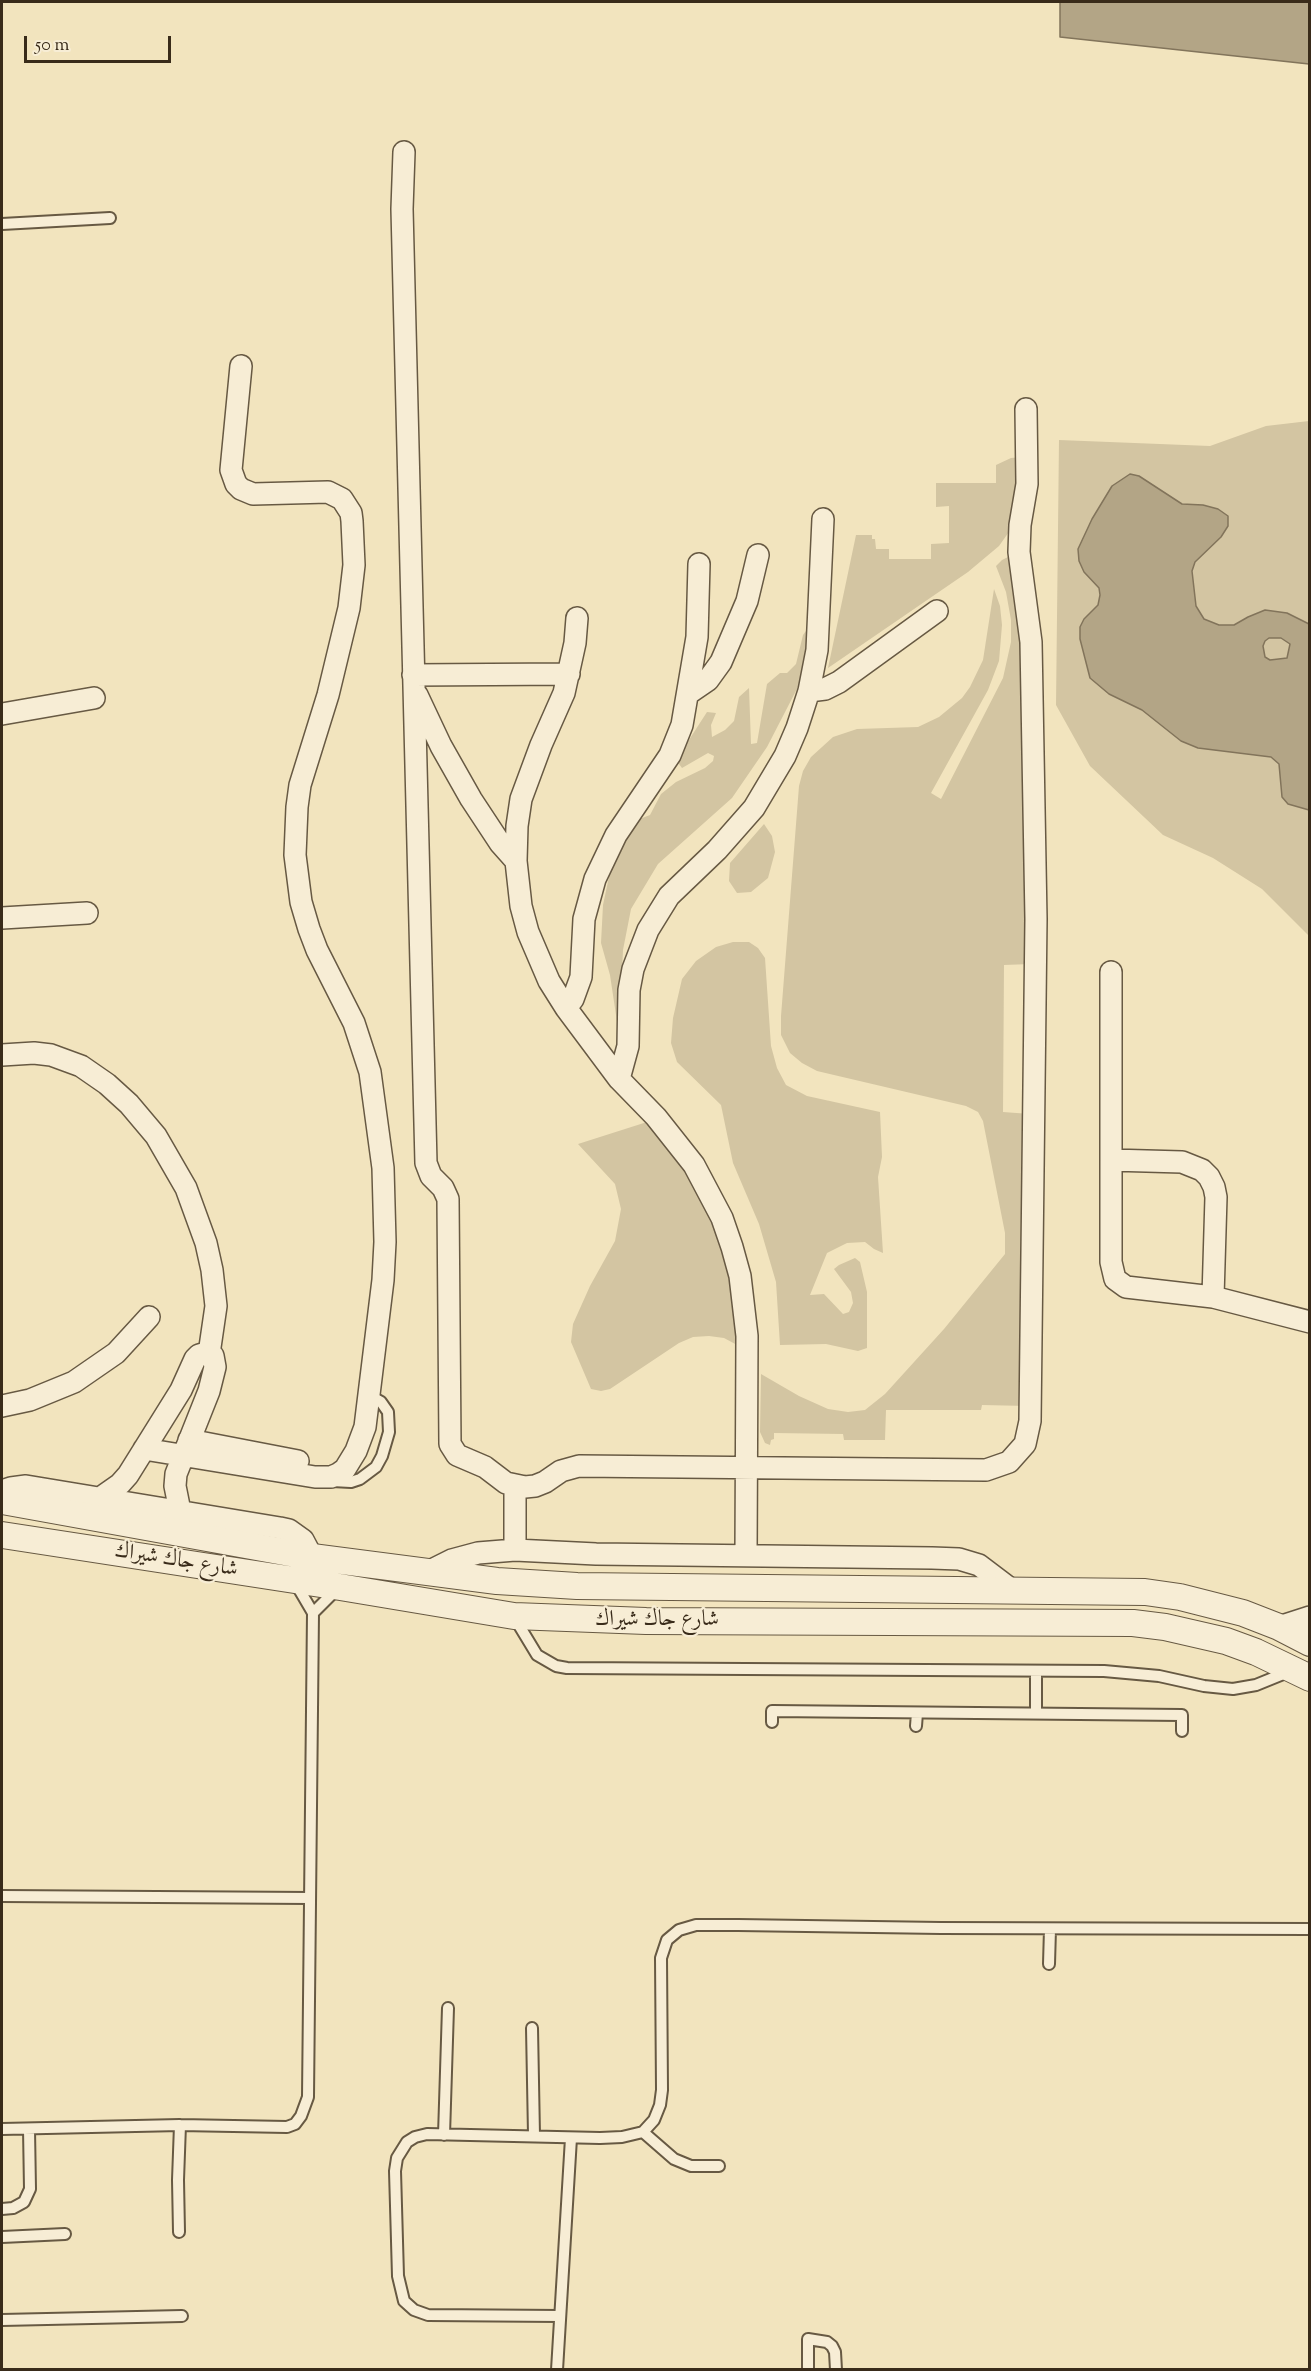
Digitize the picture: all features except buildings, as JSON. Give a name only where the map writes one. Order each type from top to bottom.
[{"type":"street","points":[[404,152],[402,209],[425,1153],[429,1172],[443,1188],[448,1199],[450,1444],[457,1455],[478,1463],[497,1478],[515,1486],[535,1486],[561,1471],[579,1466],[987,1470],[1009,1462],[1025,1444],[1029,1433],[1036,919],[1030,642],[1019,552],[1020,525],[1027,484],[1026,409]]},
{"type":"street","points":[[186,1448],[323,1478],[338,1474],[349,1462],[362,1439],[370,1396],[385,1242],[383,1168],[370,1072],[354,1023],[317,950],[309,929],[301,902],[295,855],[300,784],[328,695],[349,608],[354,566],[351,513],[342,499],[328,492],[253,494],[236,484],[231,470],[241,366]]},
{"type":"street","points":[[619,1079],[628,1046],[633,969],[648,930],[669,897],[724,844],[754,808],[785,756],[809,691],[819,628],[823,519]]},
{"type":"street","points":[[689,693],[708,680],[722,662],[747,601],[758,555]]},
{"type":"street","points":[[566,1008],[573,999],[581,976],[584,919],[595,879],[616,835],[670,755],[682,725],[697,637],[699,564]]},
{"type":"street","points":[[809,691],[825,688],[838,682],[937,611]]},
{"type":"street","points":[[577,618],[564,693],[521,799],[517,825],[516,861],[521,906],[528,932],[545,973],[566,1008],[619,1079],[663,1125],[694,1165],[718,1209],[732,1247],[741,1286],[747,1336],[746,1555]]},
{"type":"street","points":[[414,681],[569,674]]},
{"type":"street","points":[[414,681],[457,776],[496,838],[516,861]]},
{"type":"street","points":[[2,714],[94,698]]},
{"type":"street","points":[[2,918],[87,913]]},
{"type":"street","points":[[1111,972],[1111,1262],[1115,1279],[1126,1287],[1213,1298],[1310,1322]]},
{"type":"street","points":[[2,1054],[51,1055],[81,1066],[122,1097],[156,1136],[186,1188],[206,1243],[216,1306],[208,1354]]},
{"type":"street","points":[[1111,1160],[1182,1162],[1202,1170],[1209,1177],[1216,1197],[1213,1298]]},
{"type":"street","points":[[2,1406],[30,1400],[74,1382],[116,1353],[149,1317]]},
{"type":"street","points":[[100,1498],[120,1484],[180,1390],[195,1359],[202,1353],[215,1359],[214,1373],[176,1474],[175,1486],[180,1511]]},
{"type":"street","points":[[144,1449],[186,1448],[331,1465],[349,1462]]},
{"type":"street","points":[[2,1491],[26,1486],[289,1530],[303,1540],[312,1557]]},
{"type":"street","points":[[515,1486],[515,1550]]},
{"type":"street","name":"شارع جاك شيراك","points":[[2,1501],[312,1557],[426,1573],[577,1587],[1145,1592],[1215,1604],[1279,1628],[1310,1643]]},
{"type":"street","name":"شارع جاك شيراك","points":[[2,1535],[514,1616],[646,1621],[1133,1623],[1165,1626],[1226,1641],[1302,1673]]},
{"type":"street","points":[[426,1573],[478,1553],[515,1550],[596,1554],[959,1559],[979,1565],[1012,1590]]},
{"type":"street","points":[[1279,1628],[1310,1617]]},
{"type":"lane","points":[[2,224],[110,218]]},
{"type":"lane","points":[[323,1478],[351,1482],[360,1479],[376,1467],[386,1444],[390,1418],[386,1407],[370,1396]]},
{"type":"lane","points":[[2,2129],[287,2127],[295,2124],[301,2116],[308,2097],[313,1614],[293,1581]]},
{"type":"lane","points":[[313,1614],[325,1599],[340,1587]]},
{"type":"lane","points":[[514,1616],[537,1655],[556,1666],[567,1668],[1131,1673],[1233,1689],[1302,1673]]},
{"type":"lane","points":[[1036,1671],[1036,1713]]},
{"type":"lane","points":[[771,1722],[772,1711],[1182,1715],[1182,1731]]},
{"type":"lane","points":[[916,1726],[917,1713]]},
{"type":"lane","points":[[2,1896],[310,1898]]},
{"type":"lane","points":[[560,2316],[428,2315],[414,2310],[404,2301],[398,2277],[395,2171],[397,2158],[407,2142],[427,2134],[534,2135],[572,2138],[622,2137],[644,2132],[654,2120],[660,2105],[662,2090],[661,1958],[667,1940],[679,1930],[696,1925],[1310,1929]]},
{"type":"lane","points":[[1049,1964],[1050,1929]]},
{"type":"lane","points":[[444,2135],[448,2008]]},
{"type":"lane","points":[[532,2028],[534,2135]]},
{"type":"lane","points":[[179,2232],[180,2126]]},
{"type":"lane","points":[[2,2209],[14,2208],[24,2202],[30,2189],[29,2129]]},
{"type":"lane","points":[[644,2132],[674,2159],[692,2166],[718,2166]]},
{"type":"lane","points":[[557,2370],[572,2138]]},
{"type":"lane","points":[[2,2237],[65,2234]]},
{"type":"lane","points":[[2,2320],[182,2316]]},
{"type":"lane","points":[[808,2370],[808,2339],[827,2342],[832,2346],[835,2352],[836,2370]]},
{"type":"shaded area","points":[[1060,2],[1309,2],[1309,64],[1060,37]]},
{"type":"shaded area","points":[[1309,421],[1309,936],[1262,889],[1213,858],[1163,835],[1090,766],[1056,705],[1059,440],[1210,446],[1266,426]]},
{"type":"shaded area","points":[[1022,457],[1011,529],[999,546],[968,572],[828,668],[856,535],[872,535],[876,549],[889,549],[889,559],[931,559],[931,544],[949,543],[949,506],[936,507],[936,483],[996,483],[996,465],[1011,458]]},
{"type":"shaded area","points":[[1130,474],[1139,476],[1182,504],[1203,505],[1218,509],[1228,516],[1228,526],[1221,537],[1195,562],[1192,571],[1196,606],[1204,619],[1219,625],[1234,625],[1265,610],[1287,613],[1309,624],[1309,810],[1288,804],[1282,797],[1279,764],[1271,757],[1198,748],[1181,741],[1142,710],[1109,694],[1090,678],[1080,639],[1080,627],[1084,619],[1098,605],[1100,595],[1099,588],[1084,572],[1079,561],[1078,549],[1092,519],[1112,486]],"holes":[[[1269,638],[1281,638],[1290,644],[1287,658],[1270,660],[1265,657],[1263,646],[1265,641]]]},
{"type":"shaded area","points":[[1012,555],[1025,611],[1031,964],[1004,965],[1003,1112],[1030,1114],[1028,1406],[982,1405],[981,1410],[886,1410],[885,1440],[844,1440],[843,1434],[774,1433],[774,1439],[771,1440],[770,1445],[765,1443],[760,1432],[761,1374],[799,1396],[828,1409],[848,1412],[865,1410],[885,1394],[944,1329],[1005,1254],[1005,1233],[983,1121],[978,1112],[966,1106],[817,1071],[790,1053],[781,1035],[781,1016],[799,786],[803,771],[811,757],[833,737],[857,729],[918,727],[939,717],[962,698],[983,660],[994,589],[1000,606],[1002,625],[999,661],[988,690],[931,793],[941,799],[1003,678],[1011,642],[1011,620],[1006,592],[996,566]]},
{"type":"shaded area","points":[[811,624],[811,647],[799,685],[767,747],[732,798],[658,864],[631,909],[623,950],[619,1035],[610,975],[601,943],[603,905],[613,858],[632,822],[650,815],[661,794],[676,782],[705,768],[713,761],[714,756],[708,753],[682,768],[676,760],[707,712],[716,713],[711,725],[712,737],[725,730],[734,721],[739,697],[749,688],[751,744],[757,743],[767,684],[780,673],[787,673],[796,664],[803,635]]},
{"type":"shaded area","points":[[764,824],[772,836],[775,852],[768,878],[751,892],[737,893],[729,881],[730,863]]},
{"type":"shaded area","points":[[733,942],[749,942],[758,948],[765,958],[771,1046],[777,1068],[786,1085],[807,1096],[880,1112],[882,1157],[878,1177],[883,1253],[865,1242],[847,1243],[827,1253],[810,1295],[824,1294],[843,1314],[849,1312],[853,1303],[851,1292],[834,1269],[855,1258],[860,1262],[867,1292],[867,1348],[858,1351],[826,1344],[780,1345],[776,1282],[759,1224],[733,1163],[721,1105],[677,1062],[671,1043],[673,1018],[682,979],[696,961],[716,947]]},
{"type":"shaded area","points":[[647,1122],[693,1173],[738,1285],[739,1346],[724,1338],[693,1337],[679,1343],[610,1389],[601,1391],[591,1389],[571,1342],[573,1324],[590,1286],[615,1241],[621,1209],[615,1184],[578,1144]]}]
